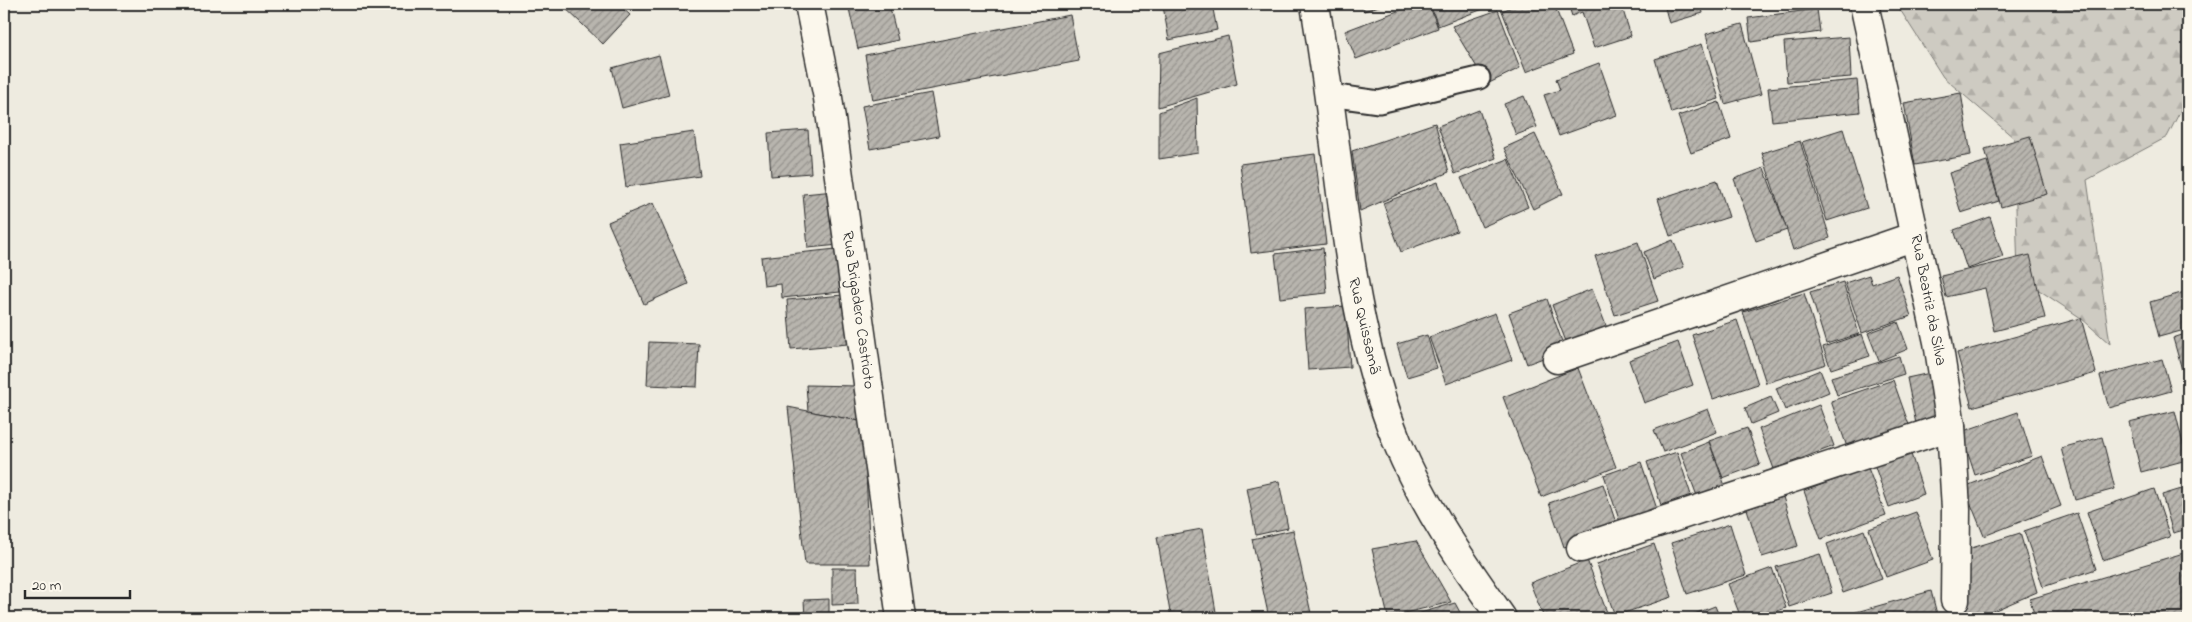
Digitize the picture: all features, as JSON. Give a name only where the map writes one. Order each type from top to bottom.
[{"type":"street","name":"Rua Brigadero Castrioto","points":[[809,4],[829,107],[901,618]]},
{"type":"street","name":"Rua Quissamã","points":[[1315,4],[1353,278],[1364,336],[1379,391],[1398,444],[1420,491],[1446,536],[1502,618]]},
{"type":"street","name":"Rua Beatriz da Silva","points":[[1864,4],[1938,342],[1951,426],[1956,509],[1954,600]]},
{"type":"street","points":[[1557,359],[1915,236]]},
{"type":"street","points":[[1581,548],[1951,426]]},
{"type":"lane","points":[[1329,95],[1379,102],[1478,78]]},
{"type":"green space","points":[[1899,4],[2188,4],[2188,96],[2167,137],[2087,180],[2110,344],[2081,318],[2018,276],[2014,138],[1943,77],[1899,8]]},
{"type":"building","points":[[561,4],[618,4],[630,15],[603,44]]},
{"type":"building","points":[[848,4],[889,4],[898,40],[858,49]]},
{"type":"building","points":[[1174,4],[1212,4],[1217,30],[1169,40],[1163,6]]},
{"type":"building","points":[[1362,4],[1385,4],[1364,11]]},
{"type":"building","points":[[1416,4],[1429,4],[1438,28],[1356,59],[1345,31]]},
{"type":"building","points":[[1430,4],[1491,4],[1491,6],[1438,26]]},
{"type":"building","points":[[1519,4],[1554,4],[1573,54],[1526,72],[1502,11]]},
{"type":"building","points":[[1568,4],[1621,4],[1631,36],[1594,48],[1582,12],[1572,16]]},
{"type":"building","points":[[1664,4],[1701,4],[1703,13],[1669,23]]},
{"type":"building","points":[[1817,9],[1820,32],[1751,42],[1748,18]]},
{"type":"building","points":[[1498,10],[1520,68],[1487,84],[1452,26]]},
{"type":"building","points":[[1070,15],[1079,61],[873,100],[865,55]]},
{"type":"building","points":[[1742,24],[1761,94],[1725,104],[1706,34]]},
{"type":"building","points":[[1228,36],[1237,84],[1158,107],[1159,53]]},
{"type":"building","points":[[1849,37],[1851,77],[1787,82],[1784,42]]},
{"type":"building","points":[[1702,44],[1719,99],[1671,113],[1655,59]]},
{"type":"building","points":[[659,55],[669,95],[622,108],[612,68]]},
{"type":"building","points":[[1599,63],[1617,115],[1559,136],[1544,95],[1560,90],[1556,79]]},
{"type":"building","points":[[1857,80],[1860,112],[1772,121],[1768,88]]},
{"type":"building","points":[[931,93],[939,136],[870,149],[862,106]]},
{"type":"building","points":[[1961,93],[1971,155],[1915,165],[1904,103]]},
{"type":"building","points":[[1524,96],[1537,127],[1516,135],[1504,104]]},
{"type":"building","points":[[1197,98],[1198,153],[1159,159],[1159,112]]},
{"type":"building","points":[[1719,102],[1731,139],[1691,153],[1678,116]]},
{"type":"building","points":[[1479,110],[1496,158],[1455,174],[1438,126]]},
{"type":"building","points":[[1435,123],[1449,172],[1360,211],[1352,151]]},
{"type":"building","points":[[1843,129],[1867,208],[1827,221],[1802,142]]},
{"type":"building","points":[[808,130],[811,173],[771,176],[768,133]]},
{"type":"building","points":[[694,132],[700,176],[626,187],[620,143]]},
{"type":"building","points":[[1535,134],[1563,194],[1533,209],[1504,148]]},
{"type":"building","points":[[2030,136],[2047,194],[2001,207],[1985,149]]},
{"type":"building","points":[[1800,141],[1830,238],[1793,250],[1762,153]]},
{"type":"building","points":[[1315,154],[1326,244],[1251,253],[1240,164]]},
{"type":"building","points":[[1508,159],[1528,207],[1482,227],[1461,178]]},
{"type":"building","points":[[1987,161],[1999,201],[1961,213],[1949,173]]},
{"type":"building","points":[[1764,168],[1787,230],[1756,241],[1734,179]]},
{"type":"building","points":[[1717,180],[1729,217],[1670,236],[1658,199]]},
{"type":"building","points":[[1438,182],[1457,231],[1401,252],[1383,203]]},
{"type":"building","points":[[835,191],[839,245],[808,248],[803,194]]},
{"type":"building","points":[[653,203],[688,284],[644,304],[608,222]]},
{"type":"building","points":[[1990,217],[2003,257],[1967,269],[1954,230]]},
{"type":"building","points":[[1673,240],[1684,267],[1654,279],[1644,252]]},
{"type":"building","points":[[1638,242],[1658,301],[1615,315],[1595,256]]},
{"type":"building","points":[[1323,248],[1327,293],[1280,298],[1275,254]]},
{"type":"building","points":[[836,249],[840,292],[782,298],[781,284],[764,286],[761,257]]},
{"type":"building","points":[[2030,255],[2045,318],[1994,331],[1985,288],[1946,297],[1941,276]]},
{"type":"building","points":[[1869,275],[1872,284],[1897,275],[1911,316],[1862,333],[1845,283]]},
{"type":"building","points":[[1843,282],[1859,334],[1826,344],[1810,292]]},
{"type":"building","points":[[1592,289],[1610,336],[1570,352],[1552,305]]},
{"type":"building","points":[[2188,291],[2188,329],[2159,337],[2150,302]]},
{"type":"building","points":[[1804,293],[1826,364],[1766,383],[1743,312]]},
{"type":"building","points":[[843,295],[848,344],[791,349],[787,300]]},
{"type":"building","points":[[1547,299],[1565,350],[1527,364],[1509,313]]},
{"type":"building","points":[[1346,306],[1350,367],[1308,370],[1304,309]]},
{"type":"building","points":[[1495,313],[1512,360],[1446,384],[1429,337]]},
{"type":"building","points":[[2081,318],[2096,373],[1972,407],[1957,353]]},
{"type":"building","points":[[1737,320],[1758,384],[1713,399],[1692,335]]},
{"type":"building","points":[[1898,322],[1908,349],[1879,361],[1868,333]]},
{"type":"building","points":[[2188,333],[2188,391],[2173,338]]},
{"type":"building","points":[[1862,334],[1870,356],[1831,369],[1823,347]]},
{"type":"building","points":[[1427,335],[1437,368],[1407,377],[1397,344]]},
{"type":"building","points":[[649,342],[699,344],[697,387],[647,385]]},
{"type":"building","points":[[1678,342],[1693,385],[1644,403],[1629,360]]},
{"type":"building","points":[[1899,356],[1904,374],[1837,395],[1831,377]]},
{"type":"building","points":[[2162,359],[2171,391],[2109,408],[2100,376]]},
{"type":"building","points":[[1578,368],[1616,467],[1541,497],[1503,397]]},
{"type":"building","points":[[1820,370],[1829,392],[1785,410],[1776,388]]},
{"type":"building","points":[[1935,372],[1943,419],[1916,424],[1907,378]]},
{"type":"building","points":[[1893,380],[1909,425],[1847,447],[1831,401]]},
{"type":"building","points":[[806,385],[858,386],[864,422],[808,411]]},
{"type":"building","points":[[1771,397],[1778,413],[1751,424],[1745,408]]},
{"type":"building","points":[[1819,405],[1834,446],[1774,469],[1759,429]]},
{"type":"building","points":[[788,407],[864,422],[870,564],[805,564]]},
{"type":"building","points":[[1708,409],[1717,432],[1663,452],[1654,430]]},
{"type":"building","points":[[2175,411],[2187,460],[2141,472],[2129,422]]},
{"type":"building","points":[[2018,412],[2032,456],[1975,475],[1961,432]]},
{"type":"building","points":[[1747,428],[1760,464],[1723,478],[1709,441]]},
{"type":"building","points":[[2102,437],[2115,489],[2075,500],[2061,448]]},
{"type":"building","points":[[1709,442],[1728,494],[1700,504],[1681,453]]},
{"type":"building","points":[[1909,448],[1924,494],[1889,507],[1873,461]]},
{"type":"building","points":[[1677,452],[1691,495],[1661,505],[1647,462]]},
{"type":"building","points":[[2042,456],[2061,506],[1984,536],[1964,487]]},
{"type":"building","points":[[1641,462],[1658,512],[1621,525],[1604,475]]},
{"type":"building","points":[[1868,468],[1886,515],[1821,539],[1804,491]]},
{"type":"building","points":[[1279,481],[1288,528],[1256,535],[1247,488]]},
{"type":"building","points":[[1603,484],[1618,529],[1564,547],[1549,503]]},
{"type":"building","points":[[2188,487],[2188,529],[2173,533],[2162,495]]},
{"type":"building","points":[[2154,489],[2170,537],[2103,560],[2087,512]]},
{"type":"building","points":[[1783,497],[1798,546],[1762,557],[1747,509]]},
{"type":"building","points":[[1916,512],[1933,560],[1886,577],[1869,529]]},
{"type":"building","points":[[2077,513],[2096,569],[2043,587],[2024,531]]},
{"type":"building","points":[[1730,524],[1746,575],[1687,594],[1671,543]]},
{"type":"building","points":[[1202,529],[1217,618],[1171,618],[1157,537]]},
{"type":"building","points":[[1293,530],[1312,618],[1269,618],[1252,539]]},
{"type":"building","points":[[1864,530],[1882,579],[1843,593],[1827,544]]},
{"type":"building","points":[[2020,533],[2037,592],[1977,618],[1963,618],[1962,551]]},
{"type":"building","points":[[1416,541],[1451,602],[1388,617],[1372,549]]},
{"type":"building","points":[[1654,544],[1672,597],[1615,616],[1597,564]]},
{"type":"building","points":[[2187,552],[2188,618],[2035,618],[2030,599]]},
{"type":"building","points":[[1820,554],[1832,593],[1789,607],[1776,567]]},
{"type":"building","points":[[1587,560],[1608,615],[1600,618],[1544,618],[1530,583]]},
{"type":"building","points":[[832,568],[857,568],[858,604],[832,605]]},
{"type":"building","points":[[1772,568],[1786,608],[1757,618],[1741,618],[1728,584]]},
{"type":"building","points":[[1931,591],[1938,618],[1835,618]]},
{"type":"building","points":[[829,599],[829,618],[805,618],[804,600]]},
{"type":"building","points":[[1455,603],[1463,618],[1403,618]]},
{"type":"building","points":[[1715,606],[1720,618],[1684,618]]},
{"type":"building","points":[[2014,612],[2016,618],[1995,618]]}]
